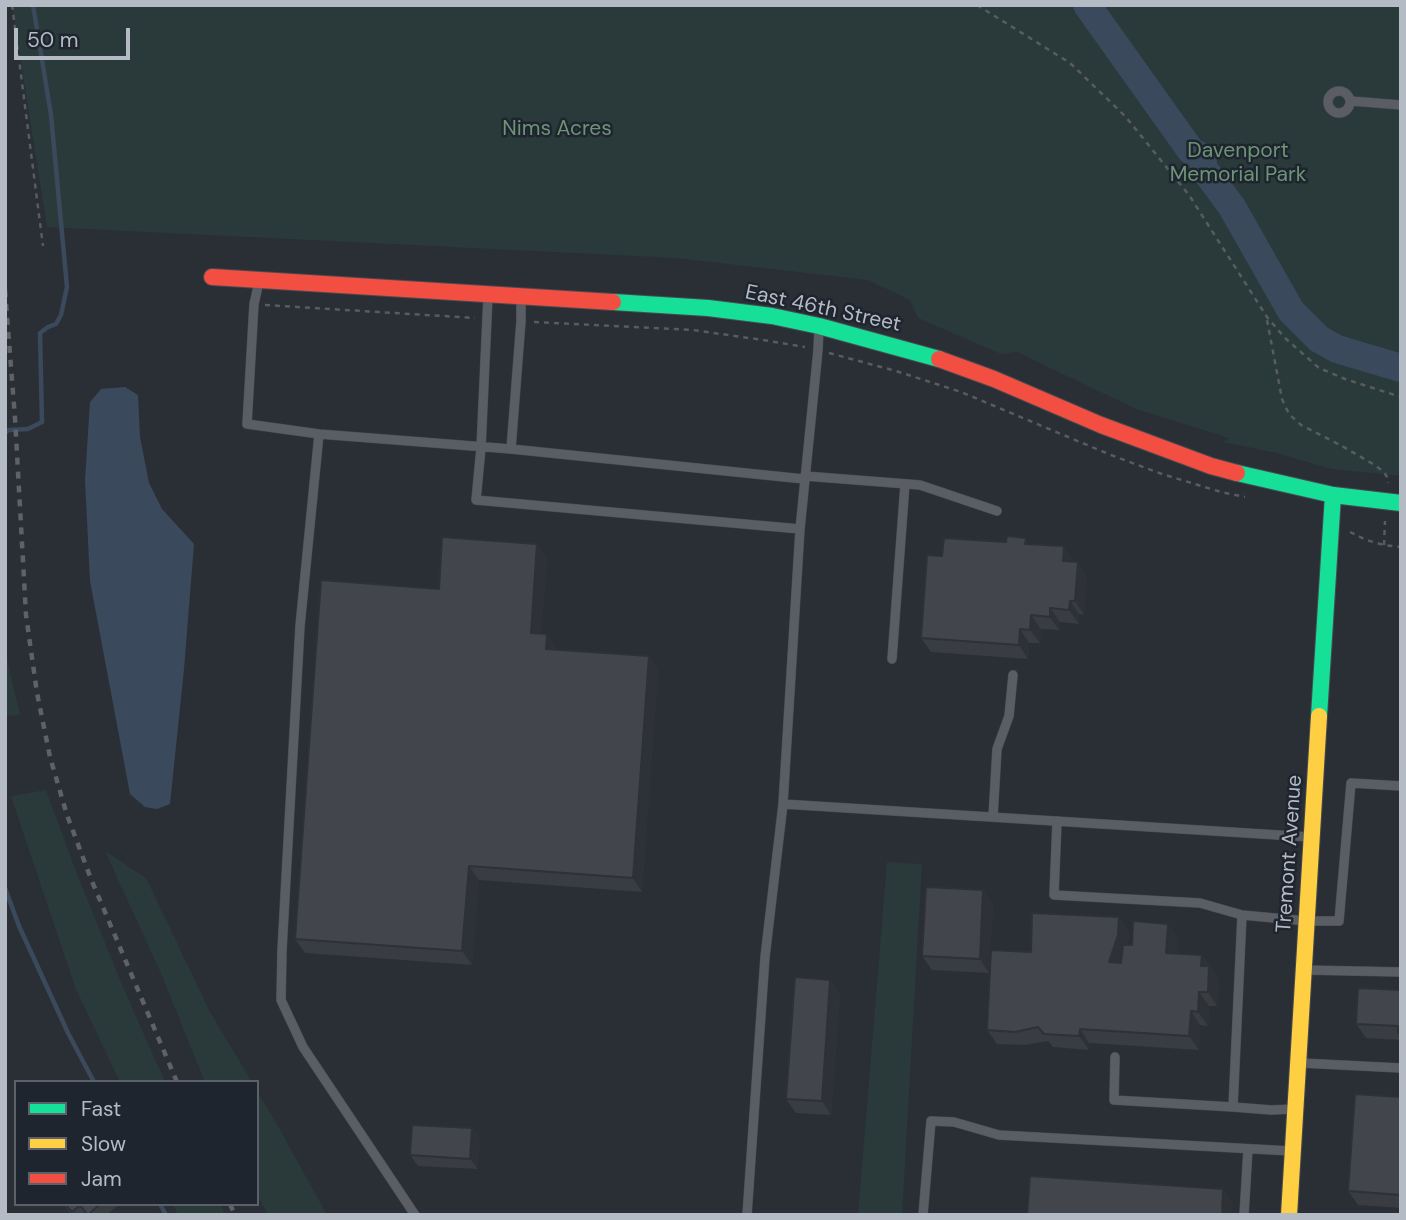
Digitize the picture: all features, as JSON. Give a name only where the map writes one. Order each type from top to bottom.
[{"type":"street","name":"East 46th Street","points":[[212,277],[708,308],[772,316],[924,354],[994,379],[1101,425],[1211,466],[1333,495],[1394,503]]},
{"type":"street","name":"Tremont Avenue","points":[[1289,1215],[1333,495]]},
{"type":"lane","points":[[1351,101],[1401,105]]},
{"type":"lane","points":[[260,281],[254,304],[247,424],[319,434],[511,449],[805,478],[920,485],[996,511]]},
{"type":"lane","points":[[488,294],[476,500],[800,529]]},
{"type":"lane","points":[[511,449],[522,296]]},
{"type":"lane","points":[[747,1215],[765,957],[783,804],[800,529],[819,326]]},
{"type":"lane","points":[[319,434],[300,626],[281,1000],[303,1046],[415,1215]]},
{"type":"lane","points":[[892,659],[905,484]]},
{"type":"lane","points":[[993,817],[997,749],[1009,716],[1013,675]]},
{"type":"lane","points":[[1057,821],[1054,895],[1200,903],[1242,915],[1339,921],[1351,783],[1401,786]]},
{"type":"lane","points":[[783,804],[1312,837]]},
{"type":"lane","points":[[1233,1107],[1242,915]]},
{"type":"lane","points":[[1304,970],[1401,972]]},
{"type":"lane","points":[[1115,1057],[1114,1100],[1271,1110],[1295,1109]]},
{"type":"lane","points":[[1298,1063],[1401,1068]]},
{"type":"lane","points":[[923,1215],[931,1121],[954,1122],[999,1135],[1293,1151]]},
{"type":"lane","points":[[1244,1215],[1248,1149]]},
{"type":"path","points":[[12,5],[43,246]]},
{"type":"path","points":[[977,5],[1070,63],[1125,116],[1189,195],[1267,317],[1285,338],[1319,368],[1401,397]]},
{"type":"path","points":[[254,304],[488,318]]},
{"type":"path","points":[[1267,317],[1282,400],[1289,414],[1301,425],[1342,446],[1384,472],[1387,477],[1394,503],[1384,545]]},
{"type":"path","points":[[521,321],[693,330],[818,350],[961,392],[1111,455],[1220,492],[1246,497]]},
{"type":"path","points":[[1332,522],[1366,540],[1401,547]]},
{"type":"green space","points":[[12,5],[1401,5],[1401,476],[1331,469],[1277,453],[1223,442],[1229,438],[1136,409],[1017,352],[1001,354],[918,318],[910,300],[868,280],[676,258],[47,227]]},
{"type":"green space","points":[[5,651],[20,715],[5,716]]},
{"type":"green space","points":[[46,790],[123,987],[164,1080],[119,1080],[75,987],[11,796]]},
{"type":"green space","points":[[105,851],[146,878],[210,1012],[251,1080],[204,1080],[160,971]]},
{"type":"green space","points":[[887,862],[922,864],[902,1215],[858,1215]]},
{"type":"green space","points":[[259,1094],[327,1215],[268,1215],[259,1198]]},
{"type":"green space","points":[[174,1206],[221,1206],[225,1215],[178,1215]]},
{"type":"water","points":[[125,387],[138,395],[140,437],[149,483],[162,509],[194,544],[170,804],[157,809],[145,807],[130,794],[90,581],[85,480],[90,402],[101,389]]},
{"type":"building","points":[[1007,536],[1026,538],[1025,544],[1064,546],[1063,561],[1078,562],[1075,601],[1070,601],[1069,610],[1050,608],[1050,617],[1031,615],[1030,630],[1020,629],[1019,645],[921,638],[927,555],[942,556],[944,538],[1006,542]]},
{"type":"building","points":[[442,537],[537,544],[531,633],[547,634],[546,649],[649,656],[633,878],[469,866],[462,951],[295,939],[321,580],[439,589]]},
{"type":"building","points":[[926,887],[983,890],[980,959],[922,956]]},
{"type":"building","points":[[1032,913],[1119,917],[1118,935],[1109,962],[1121,963],[1123,945],[1132,945],[1133,921],[1168,924],[1166,953],[1202,955],[1201,966],[1209,966],[1208,992],[1199,992],[1198,1012],[1191,1011],[1189,1036],[1080,1029],[1079,1036],[1044,1034],[1038,1027],[1015,1032],[987,1030],[991,950],[1031,952]]},
{"type":"building","points":[[795,977],[830,980],[822,1101],[786,1099]]},
{"type":"building","points":[[1358,988],[1401,990],[1401,1033],[1398,1033],[1398,1026],[1356,1024]]},
{"type":"building","points":[[1355,1094],[1401,1097],[1401,1195],[1348,1191]]},
{"type":"building","points":[[412,1125],[472,1128],[470,1159],[410,1155]]},
{"type":"building","points":[[1030,1176],[1223,1189],[1222,1215],[1027,1215]]},
{"type":"building","points":[[67,1206],[79,1206],[72,1212]]},
{"type":"building","points":[[81,1206],[98,1206],[88,1215]]},
{"type":"waterway","points":[[5,433],[9,430],[28,429],[42,422],[40,333],[56,324],[61,315],[67,287],[51,115],[33,5]]},
{"type":"waterway","points":[[1087,5],[1191,151],[1202,157],[1204,169],[1232,207],[1291,311],[1319,339],[1337,349],[1401,368]]},
{"type":"waterway","points":[[5,888],[19,926],[68,1033],[93,1080]]},
{"type":"waterway","points":[[161,1206],[166,1215]]},
{"type":"railway","points":[[5,290],[26,615],[37,693],[50,757],[67,815],[91,879],[176,1080]]},
{"type":"railway","points":[[231,1206],[235,1215]]},
{"type":"traffic: fast","points":[[613,302],[708,308],[772,316],[939,359]]},
{"type":"traffic: fast","points":[[1237,473],[1333,495],[1401,503]]},
{"type":"traffic: fast","points":[[1319,716],[1333,495]]},
{"type":"traffic: slow","points":[[1289,1215],[1319,716]]},
{"type":"traffic: jam","points":[[212,277],[613,302]]},
{"type":"traffic: jam","points":[[939,359],[994,379],[1101,425],[1237,473]]},
{"type":"park label","name":"Nims Acres","points":[[557,129]]},
{"type":"park label","name":"Davenport Memorial Park","points":[[1238,163]]}]
